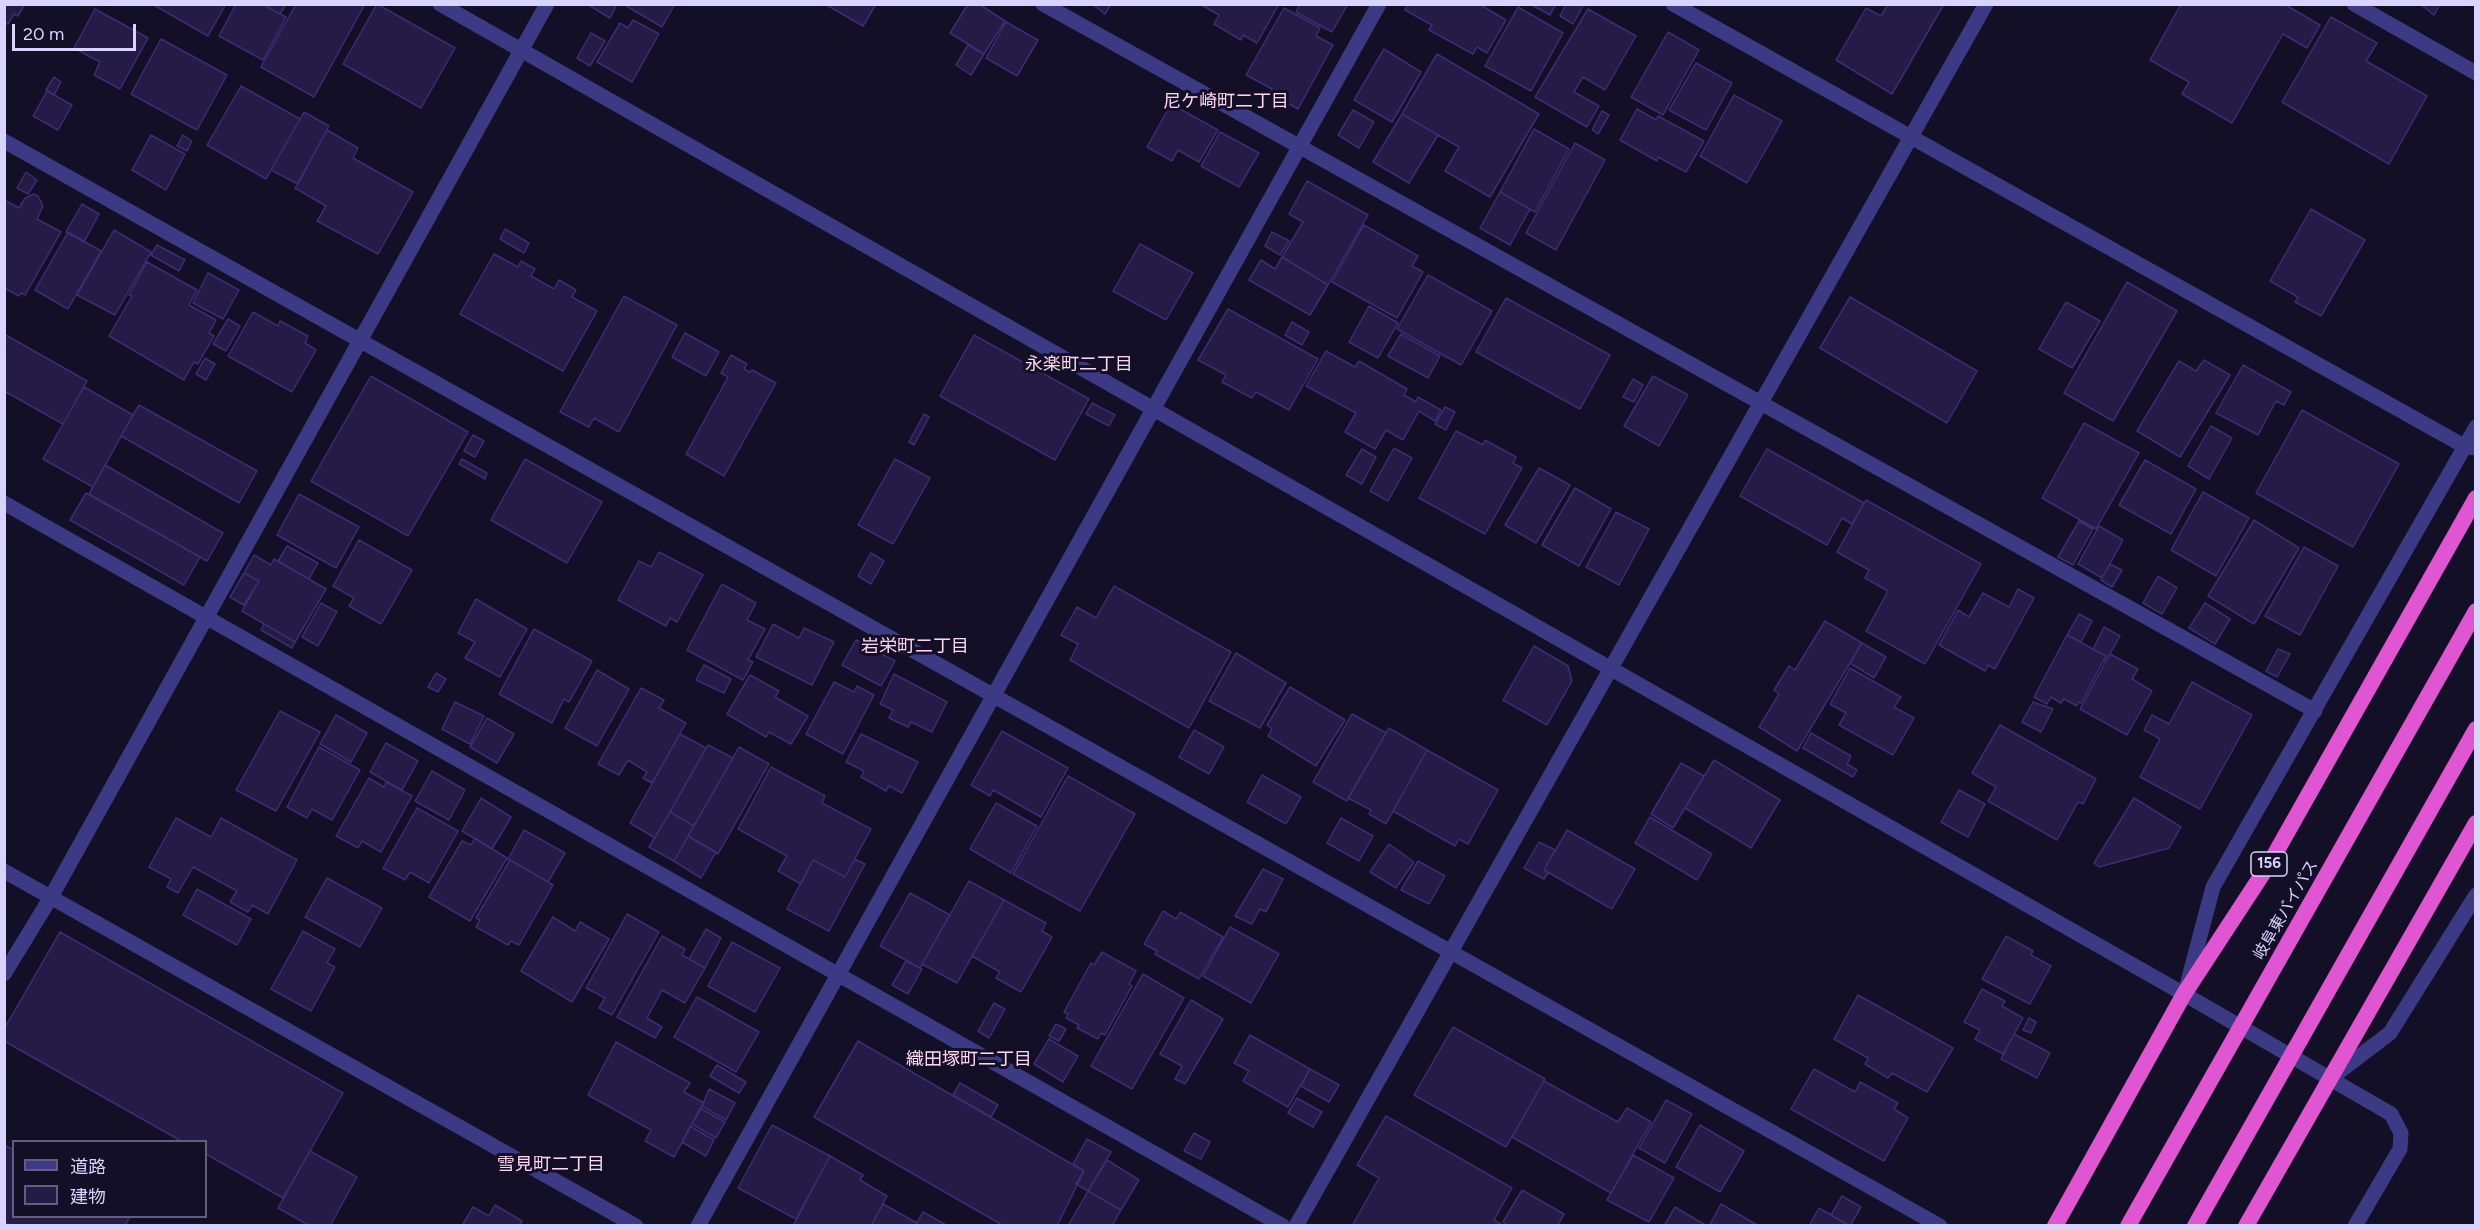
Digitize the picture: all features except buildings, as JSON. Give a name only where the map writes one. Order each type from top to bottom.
[{"type":"highway","name":"156","points":[[2055,1226],[2184,994],[2271,861],[2475,498]]},
{"type":"highway","name":"岐阜東バイパス","points":[[2128,1226],[2475,611]]},
{"type":"highway","points":[[2195,1226],[2475,729]]},
{"type":"highway","points":[[2246,1226],[2475,824]]},
{"type":"street","points":[[441,4],[2184,994],[2391,1114],[2401,1133],[2400,1149],[2355,1226]]},
{"type":"street","points":[[4,974],[51,897],[547,4]]},
{"type":"street","points":[[1043,4],[2315,711]]},
{"type":"street","points":[[698,1226],[1378,4]]},
{"type":"street","points":[[1673,4],[2470,447]]},
{"type":"street","points":[[1296,1226],[1986,4]]},
{"type":"street","points":[[2354,4],[2475,73]]},
{"type":"street","points":[[4,141],[1940,1226]]},
{"type":"street","points":[[2184,994],[2213,887],[2470,447],[2475,427]]},
{"type":"street","points":[[4,503],[1283,1226]]},
{"type":"street","points":[[4,871],[636,1226]]},
{"type":"street","points":[[2331,1078],[2390,1033],[2475,895]]},
{"type":"district","name":"尼ケ崎町二丁目","points":[[1226,102]]},
{"type":"district","name":"永楽町二丁目","points":[[1079,365]]},
{"type":"district","name":"岩栄町二丁目","points":[[915,647]]},
{"type":"district","name":"織田塚町二丁目","points":[[969,1060]]},
{"type":"district","name":"雪見町二丁目","points":[[551,1165]]}]
